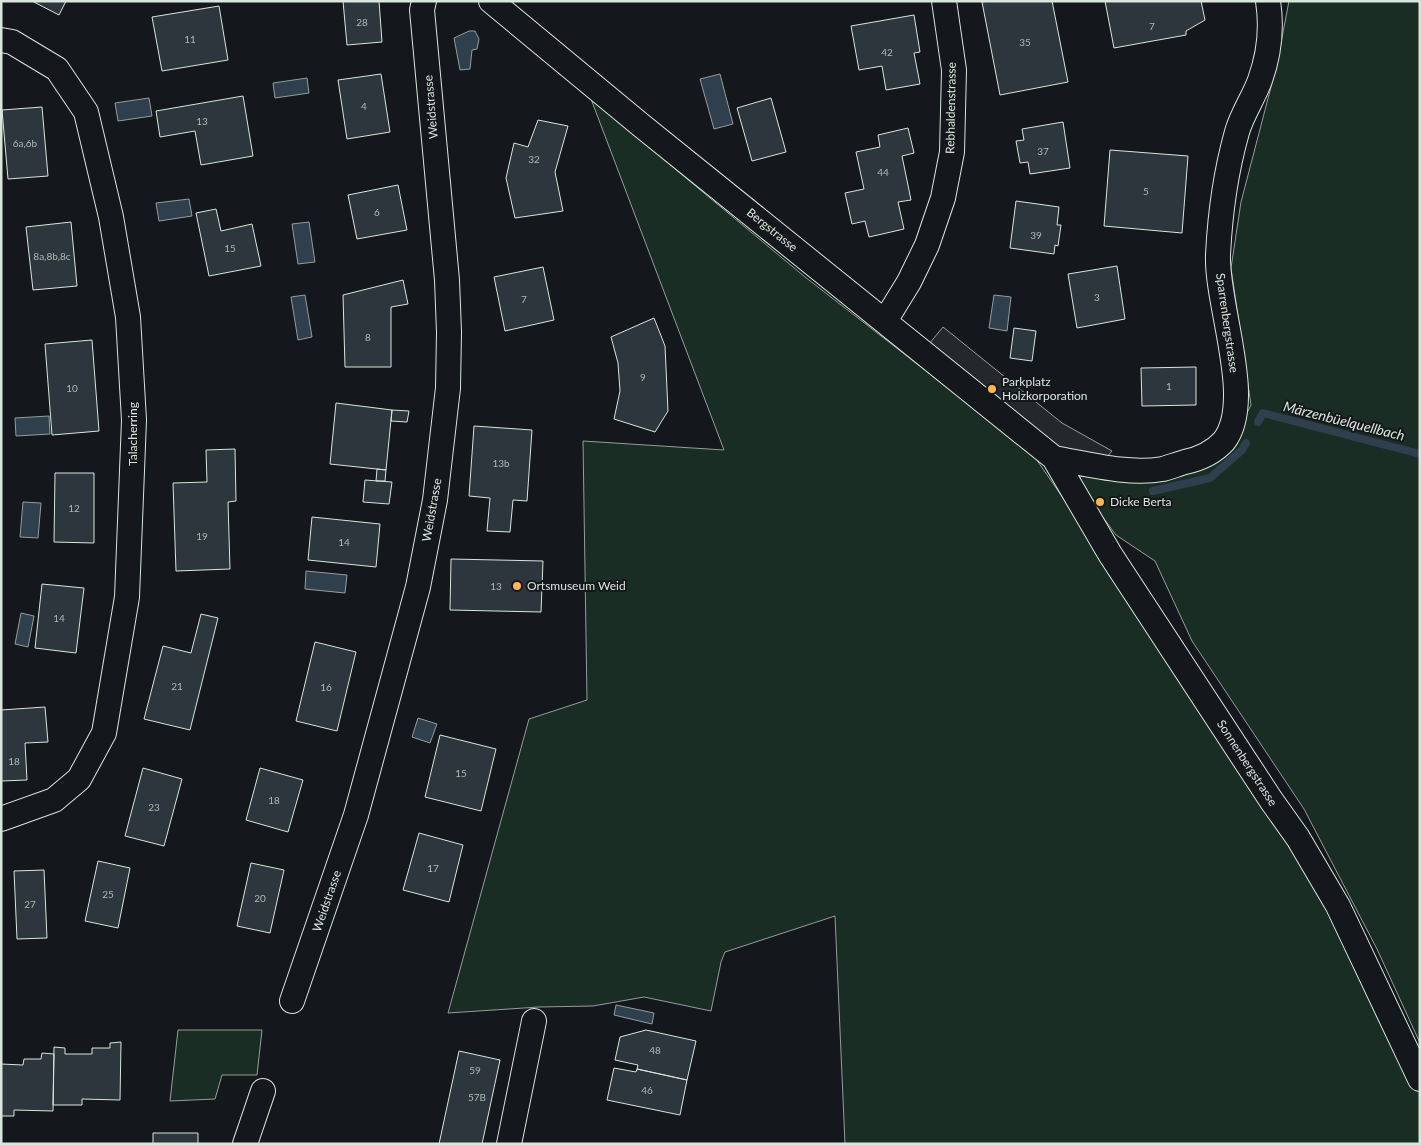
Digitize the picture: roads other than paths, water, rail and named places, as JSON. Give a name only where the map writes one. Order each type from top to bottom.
[{"type":"street","name":"Weidstrasse","points":[[292,1001],[356,814],[418,587],[435,500],[448,388],[449,332],[447,280],[422,10],[424,1]]},
{"type":"street","name":"Bergstrasse","points":[[491,1],[642,126],[1054,458]]},
{"type":"street","name":"Rebhaldenstrasse","points":[[885,321],[909,282],[927,245],[943,198],[952,152],[954,70],[944,1]]},
{"type":"street","name":"Sparrenbergstrasse","points":[[1054,458],[1128,470],[1162,469],[1201,458],[1223,442],[1230,430],[1235,416],[1236,396],[1229,333],[1219,282],[1218,256],[1223,205],[1237,130],[1260,79],[1266,56],[1271,23],[1268,1]]},
{"type":"street","name":"Talacherring","points":[[1,40],[12,42],[57,69],[86,112],[111,216],[128,318],[134,420],[127,597],[104,733],[79,779],[54,800],[1,819]]},
{"type":"street","name":"Sonnenbergstrasse","points":[[1054,458],[1110,554],[1271,800],[1298,838],[1338,906],[1420,1079]]},
{"type":"street","points":[[509,1144],[534,1021]]},
{"type":"street","points":[[245,1144],[263,1091]]},
{"type":"water","points":[[469,31],[475,31],[479,39],[477,49],[472,50],[470,69],[460,70],[454,38]]},
{"type":"water","points":[[720,74],[733,124],[714,129],[700,79]]},
{"type":"water","points":[[307,78],[309,93],[275,98],[273,83]]},
{"type":"water","points":[[149,98],[152,116],[118,121],[115,103]]},
{"type":"water","points":[[189,199],[192,216],[159,221],[156,203]]},
{"type":"water","points":[[309,222],[315,262],[298,264],[292,224]]},
{"type":"water","points":[[305,295],[312,337],[298,340],[291,297]]},
{"type":"water","points":[[994,295],[1011,297],[1007,331],[989,328]]},
{"type":"water","points":[[49,416],[50,434],[16,436],[15,418]]},
{"type":"water","points":[[23,502],[41,503],[38,538],[20,537]]},
{"type":"water","points":[[306,571],[347,575],[345,593],[305,589]]},
{"type":"water","points":[[21,613],[34,616],[28,647],[15,644]]},
{"type":"water","points":[[418,718],[437,724],[430,743],[412,737]]},
{"type":"water","points":[[616,1005],[654,1013],[652,1024],[614,1015]]},
{"type":"waterway","name":"Märzenbüelquellbach","points":[[1258,422],[1263,413],[1420,454]]},
{"type":"waterway","points":[[1153,491],[1210,478],[1242,450],[1246,443]]},
{"type":"place","name":"Parkplatz Holzkorporation","points":[[992,389]]},
{"type":"place","name":"Dicke Berta","points":[[1100,502]]},
{"type":"place","name":"Ortsmuseum Weid","points":[[517,586]]}]
